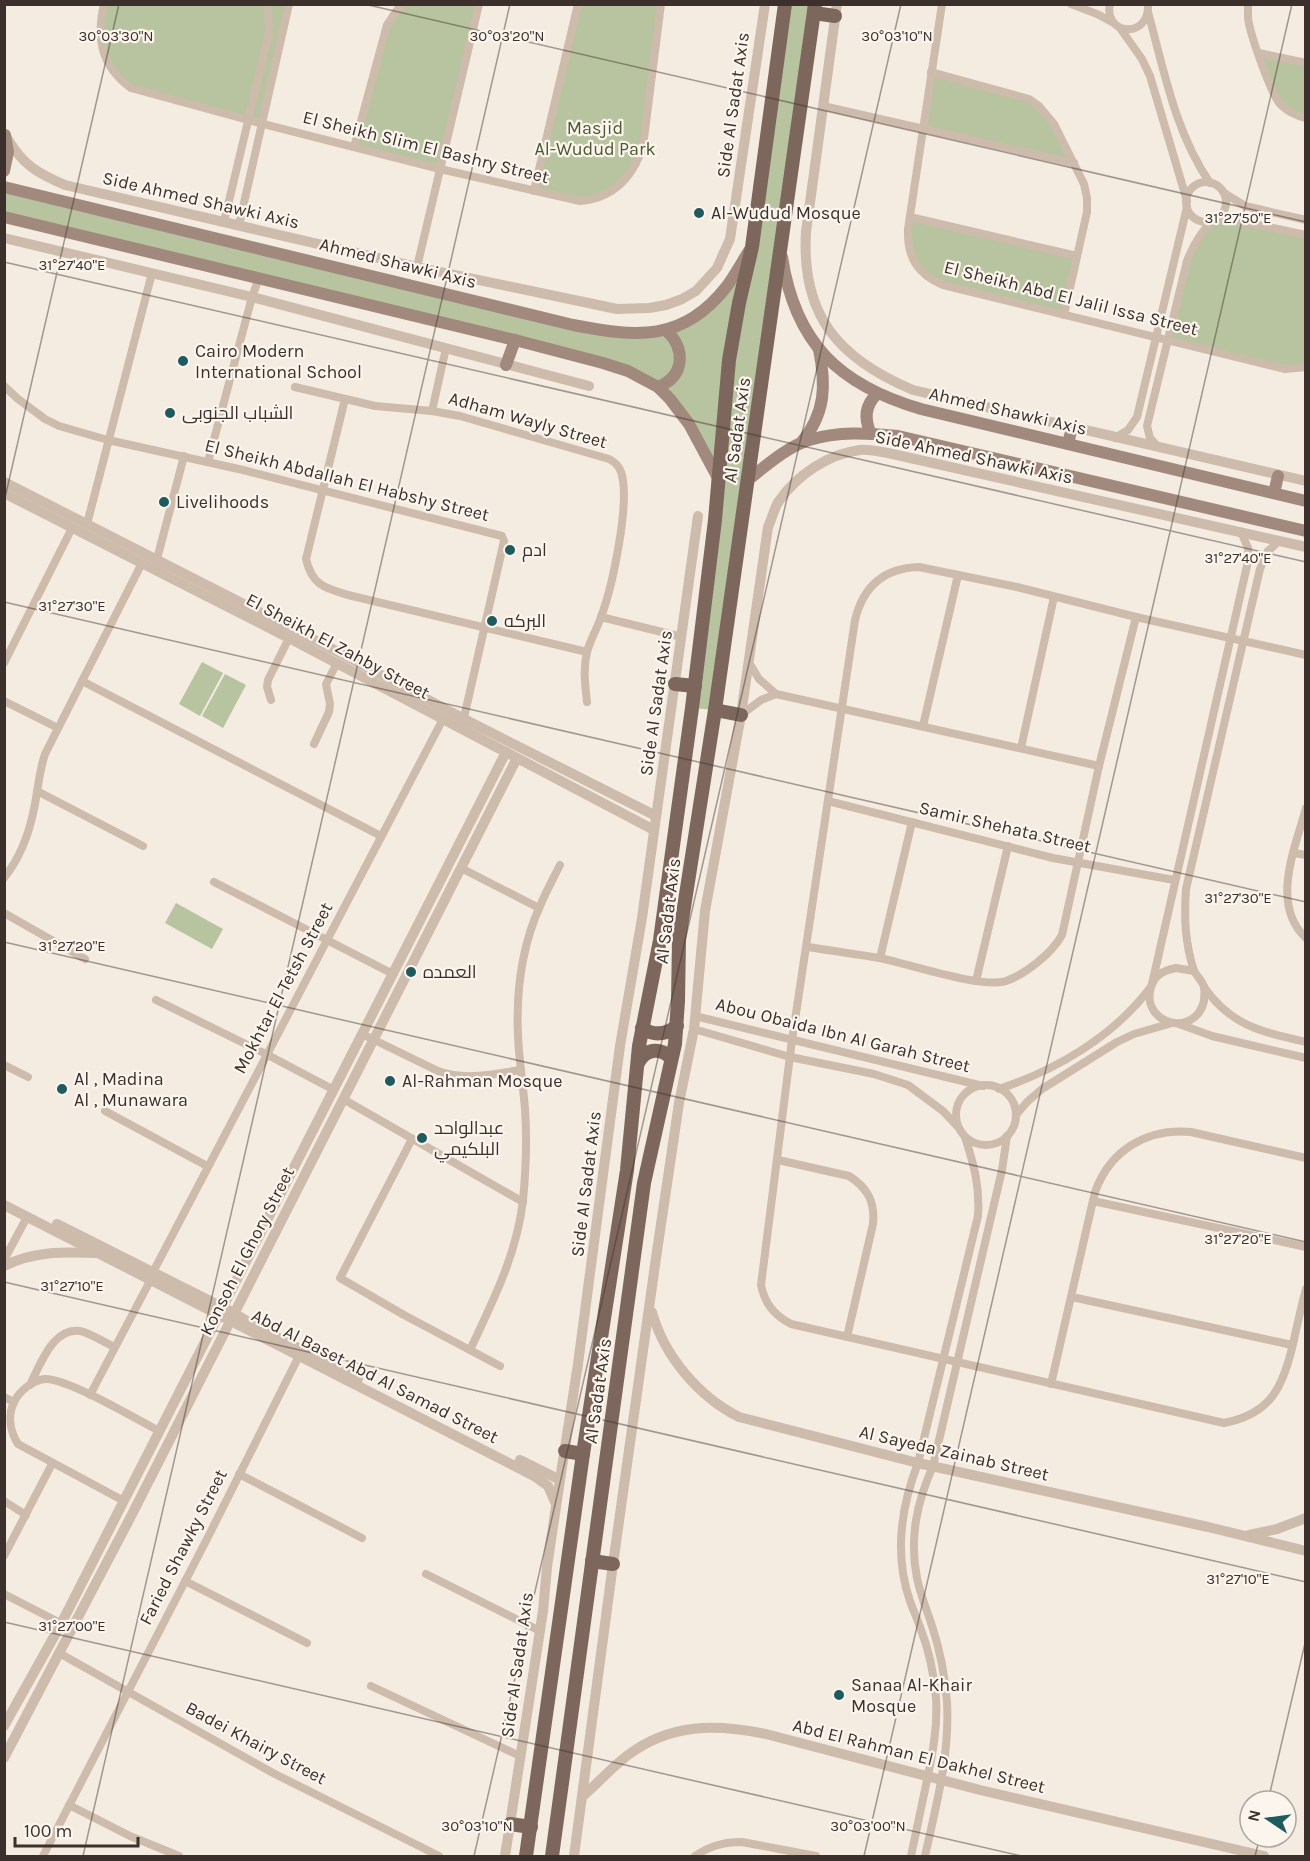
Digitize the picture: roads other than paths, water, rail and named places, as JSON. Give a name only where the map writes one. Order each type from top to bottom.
[{"type":"main road","name":"Al Sadat Axis","points":[[526,1857],[583,1454],[627,1170],[642,1028],[660,940],[695,686],[729,360],[752,247],[785,4]]},
{"type":"main road","name":"Al Sadat Axis","points":[[552,1857],[644,1183],[670,1057],[675,1044],[679,939],[715,710],[815,9]]},
{"type":"main road","points":[[815,9],[836,10]]},
{"type":"main road","points":[[4,171],[8,152],[7,137]]},
{"type":"main road","name":"Ahmed Shawki Axis","points":[[4,187],[573,325],[620,333],[647,334],[666,330],[691,319],[727,286],[752,247]]},
{"type":"main road","points":[[4,217],[515,340],[628,371],[658,387],[670,399],[689,424],[718,478]]},
{"type":"main road","name":"Ahmed Shawki Axis","points":[[781,252],[791,299],[803,325],[819,349],[839,370],[877,394],[921,409],[1305,501]]},
{"type":"main road","points":[[658,387],[673,376],[680,359],[676,341],[666,330]]},
{"type":"main road","points":[[506,364],[515,340]]},
{"type":"main road","points":[[801,444],[812,428],[822,400],[824,380],[819,349]]},
{"type":"main road","points":[[871,434],[866,416],[869,404],[877,394]]},
{"type":"main road","points":[[1068,444],[1072,427]]},
{"type":"main road","points":[[748,479],[779,456],[808,441],[839,434],[898,436],[1305,531]]},
{"type":"main road","points":[[1274,493],[1278,476]]},
{"type":"main road","points":[[675,684],[695,686]]},
{"type":"main road","points":[[715,710],[741,715]]},
{"type":"main road","points":[[642,1028],[648,1032],[660,1034],[677,1026]]},
{"type":"main road","points":[[638,1063],[643,1055],[652,1050],[670,1057]]},
{"type":"main road","points":[[565,1451],[583,1454]]},
{"type":"main road","points":[[592,1561],[613,1564]]},
{"type":"main road","points":[[510,1824],[531,1827]]},
{"type":"street","name":"El Sheikh Slim El Bashry Street","points":[[104,4],[100,35],[102,51],[118,79],[131,88],[262,124],[571,200],[590,200],[613,191],[630,174],[638,160],[643,146],[658,5]]},
{"type":"street","points":[[224,222],[269,33],[268,4]]},
{"type":"street","points":[[239,225],[289,4]]},
{"type":"street","points":[[354,147],[387,26],[396,10],[403,4]]},
{"type":"street","points":[[417,267],[479,4]]},
{"type":"street","points":[[534,191],[578,4]]},
{"type":"street","name":"Side Al Sadat Axis","points":[[682,299],[696,291],[707,280],[717,267],[730,239],[765,4]]},
{"type":"street","name":"El Sheikh Abd El Jalil Issa Street","points":[[942,4],[908,241],[915,264],[923,273],[932,281],[944,285],[1064,315],[1285,369],[1305,367]]},
{"type":"street","points":[[1071,4],[1097,14],[1127,30],[1135,29],[1146,20],[1148,8]]},
{"type":"street","points":[[1110,4],[1109,16],[1142,59],[1150,76],[1191,214],[1204,222],[1249,223],[1305,235]]},
{"type":"street","points":[[1248,4],[1248,18],[1274,94],[1290,112],[1305,118]]},
{"type":"street","points":[[1148,8],[1181,130],[1198,166],[1210,183]]},
{"type":"street","points":[[836,10],[804,258],[808,283],[816,307],[848,352],[889,380],[914,390],[1305,481]]},
{"type":"street","points":[[1259,53],[1305,63]]},
{"type":"street","points":[[931,72],[1029,99],[1048,114],[1074,162],[1084,184],[1087,198],[1087,212],[1064,315]]},
{"type":"street","points":[[823,106],[1074,162]]},
{"type":"street","name":"Side Ahmed Shawki Axis","points":[[7,137],[18,157],[31,168],[65,185],[417,267],[617,309],[649,308],[682,299]]},
{"type":"street","points":[[1115,438],[1128,429],[1137,417],[1189,193],[1202,183],[1210,183],[1224,193],[1225,209],[1219,218],[1202,232],[1187,261],[1147,426],[1150,438],[1158,448]]},
{"type":"street","points":[[1224,193],[1245,206],[1305,220]]},
{"type":"street","points":[[910,217],[1077,256]]},
{"type":"street","points":[[4,238],[252,297],[589,386]]},
{"type":"street","points":[[87,524],[152,273]]},
{"type":"street","points":[[208,462],[259,278]]},
{"type":"street","points":[[432,411],[446,348]]},
{"type":"street","name":"El Sheikh Abdallah El Habshy Street","points":[[4,386],[52,424],[108,440],[184,456],[502,536],[504,541],[463,724]]},
{"type":"street","name":"Adham Wayly Street","points":[[295,387],[393,409],[432,411],[488,424],[615,462],[622,474],[624,486],[622,519],[618,551],[602,617],[587,652],[585,668],[588,702]]},
{"type":"street","points":[[345,399],[306,559],[317,583],[340,593],[587,652]]},
{"type":"street","name":"Side Ahmed Shawki Axis","points":[[747,661],[768,527],[777,503],[794,482],[816,465],[861,449],[888,453],[1305,547]]},
{"type":"street","points":[[156,565],[184,456]]},
{"type":"street","name":"El Sheikh El Zahby Street","points":[[4,482],[87,524],[289,638],[443,719],[463,724],[656,816]]},
{"type":"street","name":"El Sheikh El Zahby Street","points":[[4,493],[142,563],[156,565],[340,653],[463,724],[506,752],[654,830]]},
{"type":"street","name":"Side Al Sadat Axis","points":[[505,1857],[540,1631],[592,1269],[618,1056],[639,937],[698,516]]},
{"type":"street","points":[[4,663],[72,528]]},
{"type":"street","points":[[1241,532],[1249,557],[1174,880],[1151,986],[1150,1004],[1163,1020],[1212,1036],[1305,1058]]},
{"type":"street","points":[[1279,541],[1272,546],[1263,560],[1186,889],[1185,934],[1187,950],[1194,971],[1214,1001],[1247,1026],[1263,1032],[1305,1041]]},
{"type":"street","points":[[4,878],[24,843],[33,817],[41,766],[142,563]]},
{"type":"street","points":[[1305,655],[958,574],[919,567],[886,576],[870,586],[855,620],[808,947],[792,1040],[762,1274],[764,1295],[774,1312],[791,1324],[1224,1422],[1238,1420],[1264,1406],[1282,1383],[1305,1289]]},
{"type":"street","points":[[923,726],[958,574]]},
{"type":"street","points":[[1021,748],[1054,597]]},
{"type":"street","points":[[602,617],[682,637]]},
{"type":"street","points":[[808,947],[880,958],[992,983],[1006,981],[1038,961],[1056,945],[1062,935],[1099,766],[1136,617]]},
{"type":"street","points":[[271,700],[267,687],[268,680],[289,638]]},
{"type":"street","points":[[747,661],[759,679],[776,694],[1099,766]]},
{"type":"street","points":[[574,1857],[650,1306],[678,1114],[694,1029],[705,910],[741,715],[747,661]]},
{"type":"street","points":[[314,744],[329,712],[330,704],[326,684],[337,663]]},
{"type":"street","points":[[82,681],[381,836]]},
{"type":"street","points":[[741,715],[761,700],[776,694]]},
{"type":"street","points":[[4,701],[58,728]]},
{"type":"street","name":"Mokhtar El Tetsh Street","points":[[90,1395],[207,1166],[443,719]]},
{"type":"street","name":"Konsoh El Ghory Street","points":[[4,1726],[61,1624],[506,752]]},
{"type":"street","name":"Konsoh El Ghory Street","points":[[4,1758],[517,758]]},
{"type":"street","points":[[37,791],[143,846]]},
{"type":"street","name":"Samir Shehata Street","points":[[828,801],[1078,862],[1174,880]]},
{"type":"street","points":[[1305,808],[1287,882],[1286,898],[1293,922],[1305,938]]},
{"type":"street","points":[[880,958],[912,822]]},
{"type":"street","points":[[976,981],[1008,846]]},
{"type":"street","points":[[1294,853],[1305,855]]},
{"type":"street","points":[[470,1350],[511,1258],[523,1202],[526,1138],[518,1036],[520,982],[525,950],[539,908],[560,865]]},
{"type":"street","points":[[461,868],[539,908]]},
{"type":"street","points":[[214,882],[393,974]]},
{"type":"street","points":[[4,913],[84,959]]},
{"type":"street","points":[[999,1089],[1039,1075],[1096,1039],[1139,1003],[1161,972],[1176,968],[1194,971]]},
{"type":"street","points":[[965,1137],[972,1142],[987,1145],[1001,1141],[1012,1130],[1016,1115],[1042,1089],[1117,1042],[1134,1034],[1187,1021],[1196,1016],[1204,999],[1204,987]]},
{"type":"street","points":[[156,1000],[334,1090]]},
{"type":"street","name":"Abou Obaida Ibn Al Garah Street","points":[[695,1016],[983,1086]]},
{"type":"street","name":"Abou Obaida Ibn Al Garah Street","points":[[694,1029],[790,1057],[874,1074],[908,1085],[943,1111],[959,1128]]},
{"type":"street","points":[[362,1034],[452,1075],[465,1077],[521,1070]]},
{"type":"street","points":[[4,1065],[28,1077]]},
{"type":"street","points":[[911,1857],[933,1752],[936,1701],[928,1650],[904,1578],[901,1531],[904,1508],[918,1463],[978,1216],[977,1176],[965,1137],[959,1128],[957,1109],[966,1093],[983,1086],[999,1089],[1011,1099],[1016,1115]]},
{"type":"street","points":[[343,1099],[523,1202]]},
{"type":"street","points":[[105,1111],[207,1166]]},
{"type":"street","points":[[1051,1384],[1093,1200],[1100,1179],[1116,1157],[1138,1141],[1164,1132],[1191,1132],[1305,1158]]},
{"type":"street","points":[[925,1857],[941,1780],[948,1728],[944,1676],[939,1650],[917,1578],[914,1532],[917,1509],[933,1466],[1008,1136]]},
{"type":"street","points":[[412,1139],[340,1278],[500,1366]]},
{"type":"street","points":[[777,1160],[849,1176],[859,1182],[872,1201],[873,1224],[847,1338]]},
{"type":"street","name":"Abd Al Baset Abd Al Samad Street","points":[[4,1197],[542,1480],[550,1489],[556,1508]]},
{"type":"street","points":[[1093,1200],[1305,1247]]},
{"type":"street","name":"Abd Al Baset Abd Al Samad Street","points":[[4,1205],[98,1253],[151,1276]]},
{"type":"street","points":[[4,1260],[27,1216]]},
{"type":"street","points":[[4,1239],[16,1238]]},
{"type":"street","points":[[4,1266],[44,1253],[98,1253]]},
{"type":"street","points":[[1071,1297],[1292,1345]]},
{"type":"street","name":"Al Sayeda Zainab Street","points":[[650,1306],[656,1325],[680,1368],[721,1408],[740,1417],[918,1463],[1305,1551]]},
{"type":"street","points":[[30,1385],[53,1343],[66,1333],[82,1332],[114,1347]]},
{"type":"street","name":"Abd Al Baset Abd Al Samad Street","points":[[300,1353],[363,1381],[560,1480]]},
{"type":"street","name":"Faried Shawky Street","points":[[43,1857],[300,1353]]},
{"type":"street","points":[[124,1501],[18,1444],[12,1435],[10,1424],[14,1402],[21,1392],[43,1379],[62,1381],[159,1431]]},
{"type":"street","points":[[4,1397],[14,1402]]},
{"type":"street","points":[[4,1434],[10,1424]]},
{"type":"street","points":[[4,1556],[52,1464]]},
{"type":"street","points":[[239,1474],[362,1538]]},
{"type":"street","points":[[4,1501],[26,1515]]},
{"type":"street","points":[[1245,1536],[1277,1529],[1305,1518]]},
{"type":"street","points":[[426,1574],[540,1631]]},
{"type":"street","points":[[185,1581],[307,1643]]},
{"type":"street","points":[[4,1594],[72,1629]]},
{"type":"street","name":"Badei Khairy Street","points":[[59,1653],[273,1773],[428,1854],[440,1857]]},
{"type":"street","points":[[40,1663],[51,1670]]},
{"type":"street","points":[[371,1686],[520,1756]]},
{"type":"street","name":"Abd El Rahman El Dakhel Street","points":[[583,1796],[617,1764],[642,1746],[672,1732],[697,1728],[729,1728],[758,1732],[941,1780],[1264,1857]]},
{"type":"street","points":[[69,1805],[130,1836],[179,1857]]},
{"type":"street","points":[[695,1857],[712,1846],[730,1842],[742,1842],[812,1856]]},
{"type":"place","name":"Al-Wudud Mosque","points":[[699,213]]},
{"type":"place","name":"Cairo Modern International School","points":[[183,361]]},
{"type":"place","name":"الشباب الجنوبى","points":[[170,413]]},
{"type":"place","name":"Livelihoods","points":[[164,502]]},
{"type":"place","name":"ادم","points":[[510,550]]},
{"type":"place","name":"البركه","points":[[492,621]]},
{"type":"place","name":"العمده","points":[[411,972]]},
{"type":"place","name":"Al-Rahman Mosque","points":[[390,1081]]},
{"type":"place","name":"Al , Madina Al , Munawara","points":[[62,1089]]},
{"type":"place","name":"عبدالواحد البلكيمي","points":[[422,1138]]},
{"type":"place","name":"Sanaa Al-Khair Mosque","points":[[839,1695]]},
{"type":"park label","name":"Masjid Al-Wudud Park","points":[[595,138]]}]
